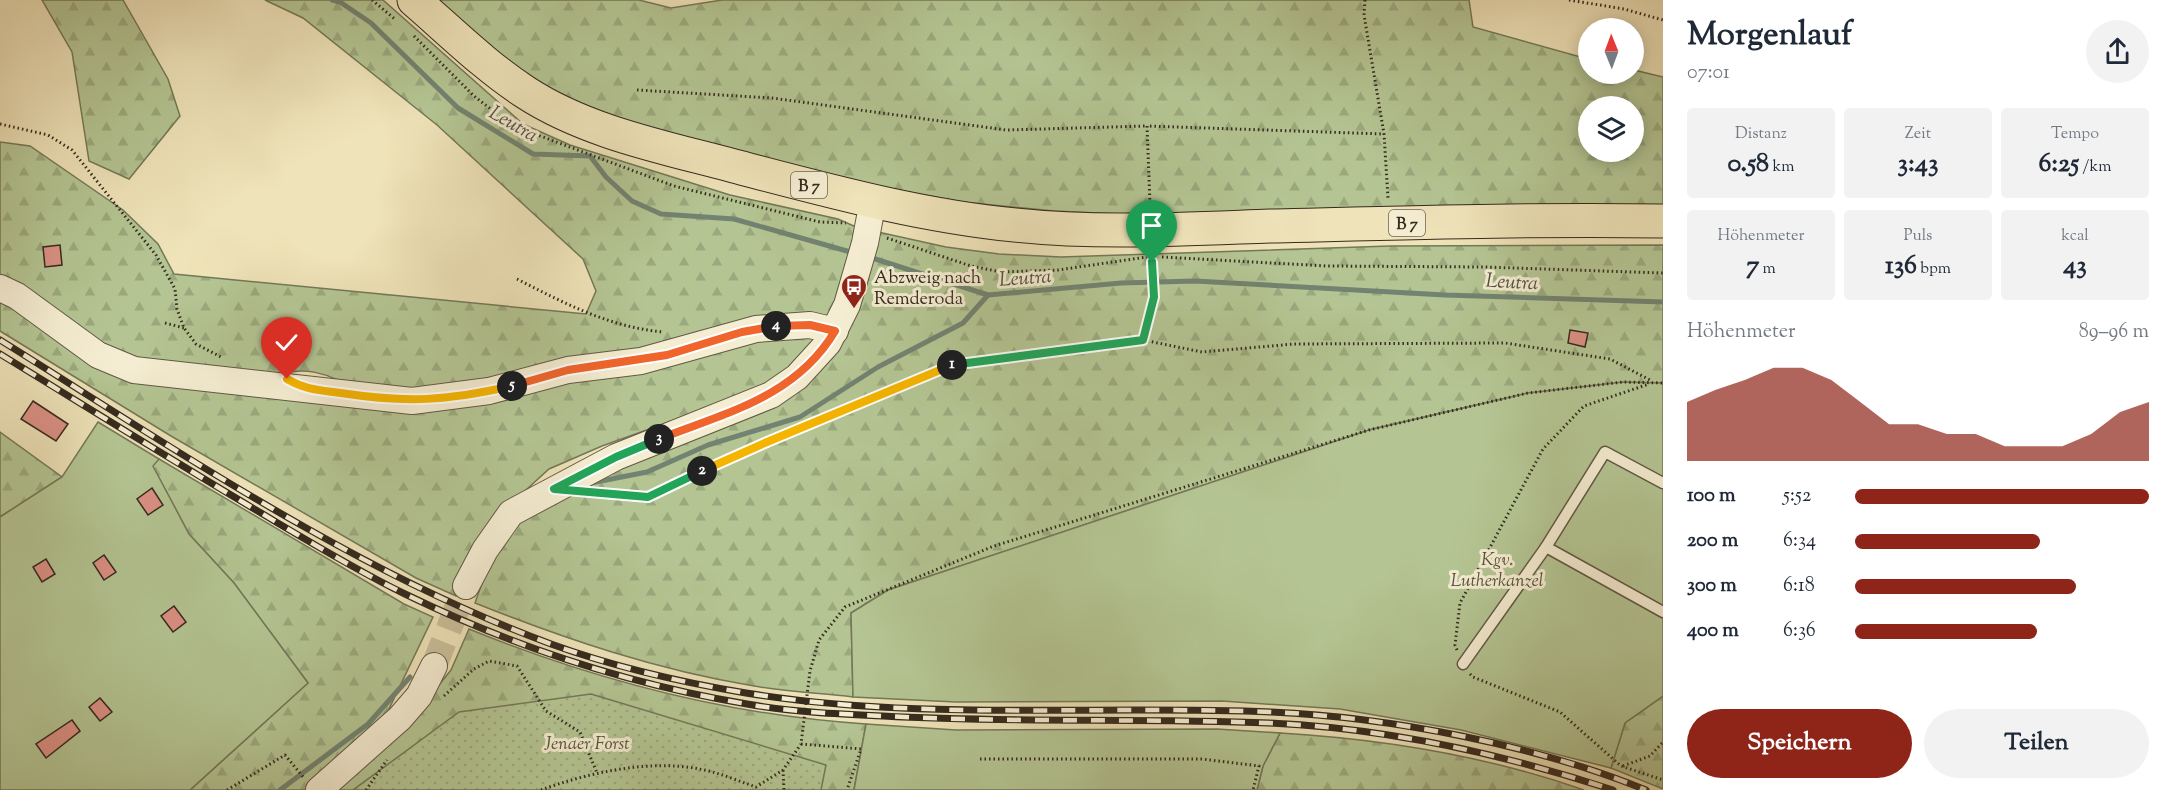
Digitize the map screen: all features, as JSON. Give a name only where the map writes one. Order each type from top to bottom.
[{"type":"main road","name":"B 7","points":[[414,0],[495,70],[526,93],[564,113],[605,130],[662,147],[873,201],[965,220],[1020,226],[1151,229],[1663,221]]},
{"type":"street","points":[[466,586],[485,550],[511,513],[616,457],[771,395],[812,361],[835,331],[853,288],[873,201]]},
{"type":"street","points":[[0,288],[17,296],[98,355],[134,370],[393,401],[458,396],[568,370],[641,361],[756,329],[810,325],[835,331]]},
{"type":"street","points":[[313,786],[400,718],[419,696],[434,666]]},
{"type":"lane","points":[[1463,664],[1546,547],[1605,452],[1663,483]]},
{"type":"lane","points":[[1546,547],[1663,612]]},
{"type":"path","points":[[1365,0],[1364,15],[1384,134],[1389,224]]},
{"type":"path","points":[[1569,0],[1624,9],[1663,20]]},
{"type":"path","points":[[637,90],[772,98],[1006,130],[1147,126],[1384,134]]},
{"type":"path","points":[[0,124],[48,135],[72,150],[156,255],[175,289],[177,309],[184,328],[196,344],[212,354],[231,360]]},
{"type":"path","points":[[1147,126],[1151,229]]},
{"type":"path","points":[[1143,340],[1154,297],[1152,262]]},
{"type":"path","points":[[517,279],[586,314],[639,330],[671,332]]},
{"type":"path","points":[[165,323],[184,328]]},
{"type":"path","points":[[554,489],[648,497],[767,442],[945,366],[1143,340],[1202,352],[1294,344],[1505,343],[1611,360],[1654,382]]},
{"type":"path","points":[[541,790],[597,773],[660,766],[699,769],[756,787],[783,770],[801,744],[810,671],[819,640],[845,607],[994,546],[1369,430],[1528,393],[1623,382],[1663,383]]},
{"type":"path","points":[[1654,382],[1584,406],[1543,449],[1460,603],[1455,645],[1463,664],[1473,677],[1560,712],[1621,766],[1663,780]]},
{"type":"path","points":[[419,696],[435,704],[474,669],[489,661],[517,666],[546,711],[580,732],[597,773]]},
{"type":"path","points":[[1621,766],[1650,756],[1663,742]]},
{"type":"path","points":[[801,744],[861,749],[846,790]]},
{"type":"path","points":[[227,790],[285,755],[313,786]]},
{"type":"path","points":[[980,759],[1202,759],[1259,766],[1252,790]]},
{"type":"path","points":[[783,770],[784,790]]},
{"type":"green space","points":[[42,0],[123,0],[168,79],[180,116],[129,179],[89,161],[72,52]]},
{"type":"green space","points":[[265,0],[383,0],[523,124],[570,145],[730,195],[838,219],[856,227],[844,283],[828,316],[518,381],[361,393],[339,380],[315,372],[291,372],[267,381],[135,367],[0,282],[0,142],[30,146],[123,210],[158,244],[174,274],[586,314],[596,291],[583,259],[437,125],[303,18]]},
{"type":"green space","points":[[433,0],[639,0],[671,8],[722,0],[1469,0],[1473,27],[1578,56],[1578,84],[1644,84],[1644,72],[1663,77],[1663,210],[1181,217],[1054,211],[962,202],[876,186],[601,116],[500,62]]},
{"type":"green space","points":[[878,232],[946,247],[999,254],[1061,257],[1390,246],[1663,245],[1663,383],[1528,393],[1369,430],[888,590],[851,613],[853,697],[766,688],[682,671],[577,641],[475,603],[488,566],[520,522],[621,468],[749,417],[844,336],[865,292]]},
{"type":"green space","points":[[0,294],[78,347],[360,399],[725,340],[818,337],[775,384],[602,446],[549,469],[514,501],[490,536],[456,596],[416,578],[171,436],[0,331]]},
{"type":"green space","name":"Kgv. Lutherkanzel","points":[[1623,382],[1663,383],[1663,696],[1625,723],[1611,768],[1461,730],[1340,709],[1222,701],[956,702],[853,697],[851,613],[888,590],[1369,430],[1528,393]]},
{"type":"green space","points":[[98,422],[159,459],[153,466],[189,534],[234,583],[308,683],[190,790],[0,790],[0,517],[62,477]]},
{"type":"green space","points":[[0,432],[62,477],[0,517]]},
{"type":"green space","points":[[159,459],[404,604],[433,617],[388,711],[306,790],[190,790],[308,683],[234,583],[189,534],[152,465]]},
{"type":"green space","name":"Jenaer Forst","points":[[469,629],[565,665],[663,693],[763,713],[866,724],[854,790],[335,790],[408,723],[451,670]]},
{"type":"green space","name":"Jenaer Forst","points":[[591,694],[826,765],[821,790],[353,790],[459,712]]},
{"type":"green space","points":[[1663,696],[1663,789],[1611,768],[1625,723]]},
{"type":"green space","points":[[866,724],[956,730],[1217,729],[1280,733],[1263,766],[1257,790],[854,790]]},
{"type":"green space","points":[[1280,733],[1357,740],[1434,751],[1510,768],[1584,790],[1257,790],[1263,766]]},
{"type":"building","points":[[60,245],[62,265],[45,267],[43,247]]},
{"type":"building","points":[[1570,330],[1588,333],[1585,347],[1568,343]]},
{"type":"building","points":[[33,401],[68,424],[56,441],[21,419]]},
{"type":"building","points":[[152,488],[163,505],[148,515],[137,499]]},
{"type":"building","points":[[104,555],[116,572],[104,580],[93,563]]},
{"type":"building","points":[[46,559],[55,574],[42,582],[33,567]]},
{"type":"building","points":[[174,606],[186,622],[173,632],[161,616]]},
{"type":"building","points":[[100,698],[112,712],[100,721],[89,707]]},
{"type":"building","points":[[72,720],[80,731],[46,758],[36,744]]},
{"type":"waterway","name":"Leutra","points":[[332,0],[340,2],[371,23],[458,108],[533,154],[590,156],[606,177],[632,201],[661,214],[734,219],[854,253]]},
{"type":"waterway","name":"Leutra","points":[[869,257],[988,295],[1121,283],[1195,281],[1445,295],[1663,302]]},
{"type":"waterway","points":[[591,483],[647,472],[708,445],[800,417],[878,367],[963,323],[988,295]]},
{"type":"waterway","points":[[280,790],[368,724],[410,677]]},
{"type":"tunnel","points":[[434,666],[466,586]]},
{"type":"railway","points":[[0,340],[268,506],[408,582],[479,615],[551,644],[623,667],[746,693],[811,702],[876,707],[1205,710],[1271,712],[1364,720],[1462,736],[1510,747],[1603,774],[1646,790]]},
{"type":"railway","points":[[0,354],[330,554],[405,594],[530,647],[659,686],[764,707],[815,712],[931,718],[1269,723],[1313,726],[1400,737],[1486,754],[1613,790]]},
{"type":"place","name":"Abzweig nach Remderoda","points":[[854,310]]},
{"type":"route","points":[[287,379],[303,388],[376,399],[412,401],[435,399],[489,391],[568,370],[641,361],[691,349],[756,329],[810,325],[835,331],[828,343],[797,377],[771,395],[616,457],[554,489],[648,497],[767,442],[945,366],[1143,340],[1154,297],[1152,262]]}]
